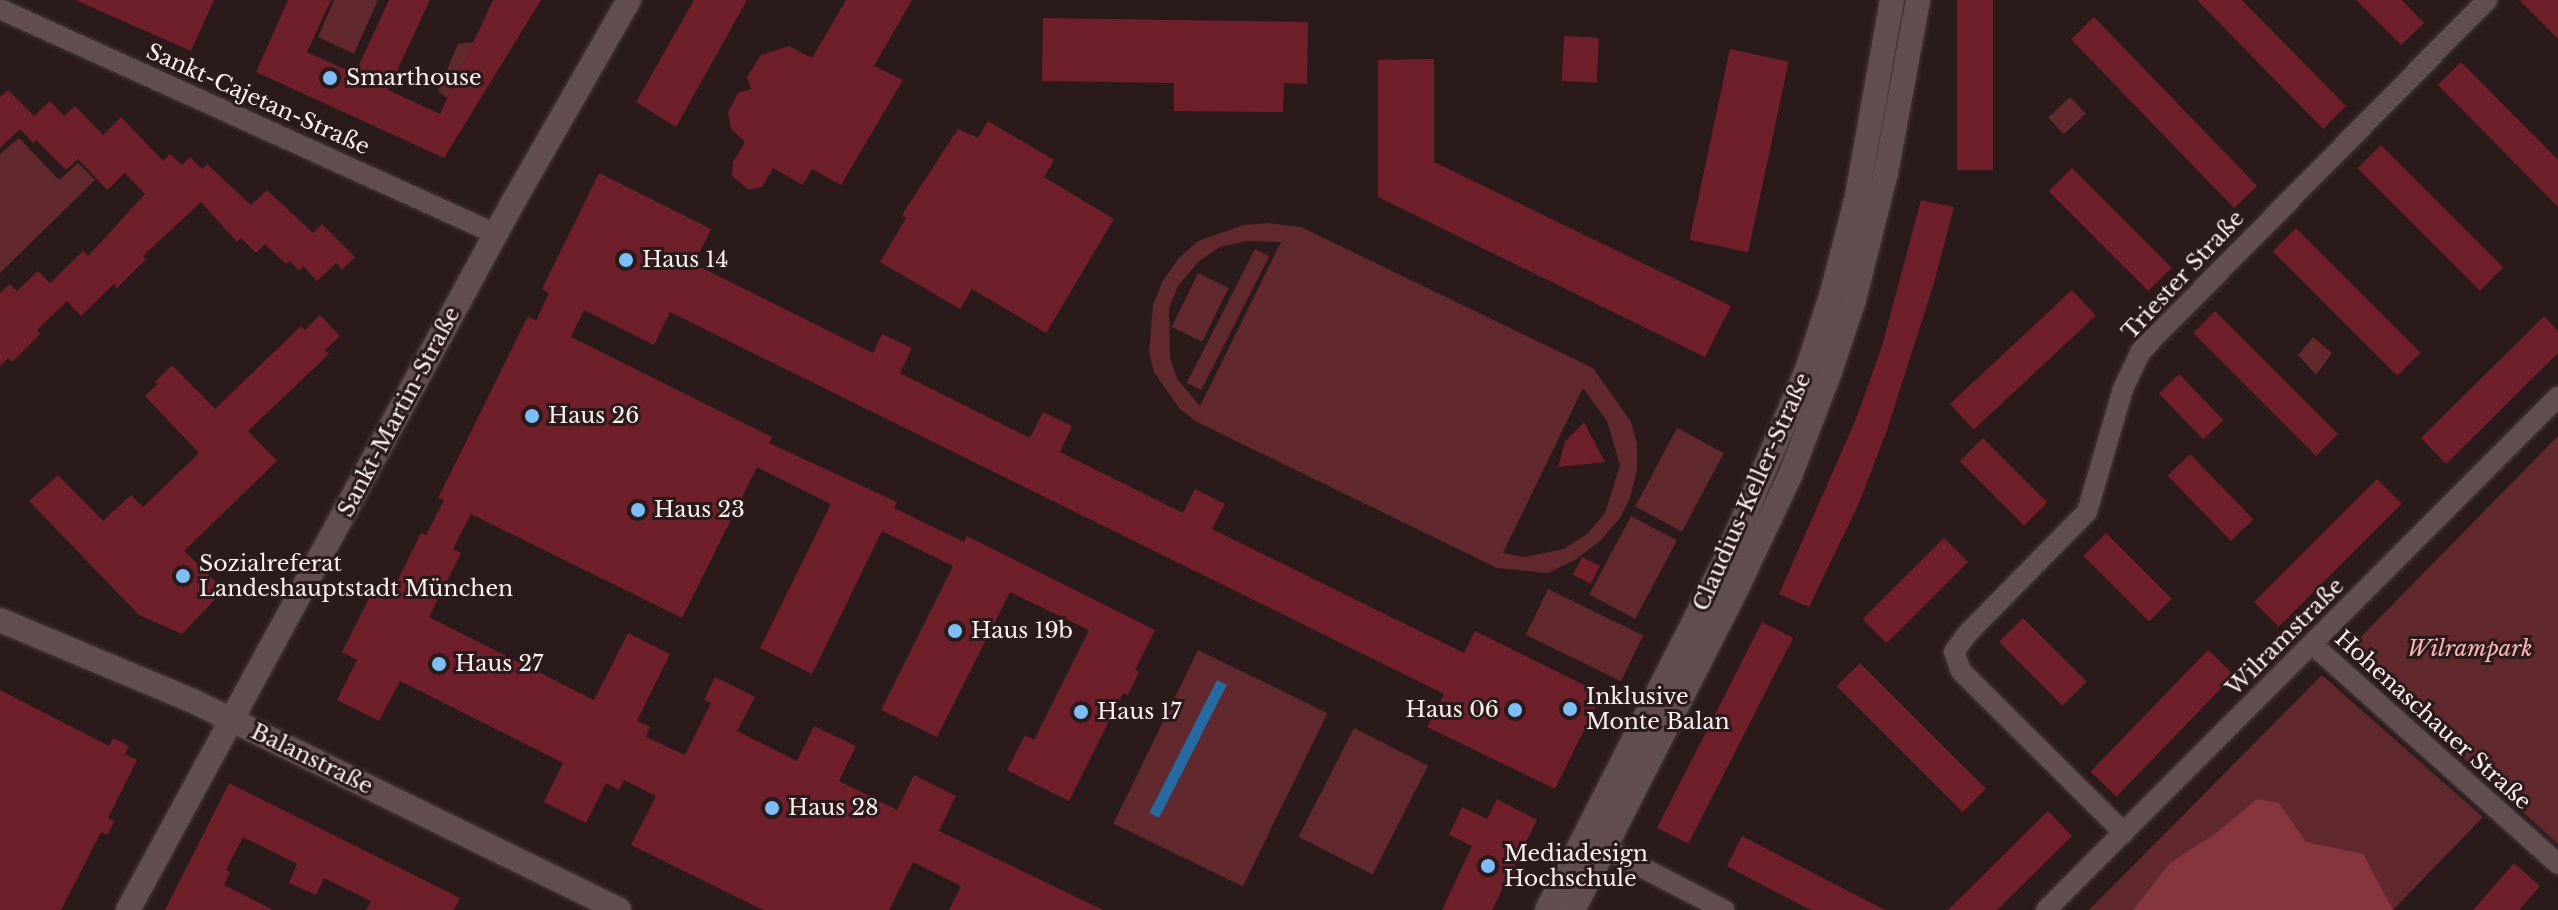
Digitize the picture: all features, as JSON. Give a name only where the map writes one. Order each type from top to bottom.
[{"type":"main road","name":"Sankt-Martin-Straße","points":[[128,910],[496,234],[629,0]]},
{"type":"main road","name":"Claudius-Keller-Straße","points":[[1573,910],[1594,843],[1725,561],[1808,367],[1832,293],[1857,196],[1892,0]]},
{"type":"main road","name":"Claudius-Keller-Straße","points":[[1547,910],[1594,843],[1736,590],[1790,476],[1854,300],[1886,173],[1918,0]]},
{"type":"main road","name":"Balanstraße","points":[[0,620],[231,719],[619,910]]},
{"type":"street","name":"Triester Straße","points":[[2124,833],[1961,671],[1954,652],[1967,634],[2087,512],[2123,389],[2141,351],[2487,0]]},
{"type":"street","name":"Sankt-Cajetan-Straße","points":[[0,9],[496,234]]},
{"type":"street","name":"Wilramstraße","points":[[2046,910],[2558,397]]},
{"type":"street","name":"Hohenaschauer Straße","points":[[2312,644],[2558,864]]},
{"type":"street","points":[[1594,843],[1724,910]]},
{"type":"green space","points":[[334,0],[378,0],[354,54],[318,37]]},
{"type":"green space","points":[[474,42],[447,98],[438,91],[458,44]]},
{"type":"green space","points":[[2070,97],[2086,114],[2064,134],[2048,117]]},
{"type":"green space","points":[[19,138],[59,180],[78,163],[95,180],[0,273],[0,154]]},
{"type":"green space","points":[[1269,223],[1301,227],[1593,368],[1631,422],[1637,444],[1637,470],[1630,498],[1620,518],[1600,541],[1575,560],[1548,573],[1497,568],[1195,421],[1179,408],[1154,372],[1149,352],[1153,305],[1162,282],[1179,258],[1198,241],[1244,225]],"holes":[[[1248,241],[1281,242],[1200,406],[1177,379],[1170,358],[1169,308],[1178,286],[1198,262],[1220,247]],[[1583,388],[1607,421],[1620,465],[1605,513],[1587,534],[1564,549],[1524,557],[1503,553]]]},
{"type":"green space","points":[[1255,249],[1269,256],[1201,390],[1187,383]]},
{"type":"green space","points":[[1198,273],[1229,288],[1202,342],[1172,327]]},
{"type":"green space","points":[[2313,337],[2332,353],[2316,375],[2298,355]]},
{"type":"green space","points":[[1677,428],[1724,453],[1682,531],[1635,507]]},
{"type":"green space","name":"Wilrampark","points":[[2558,436],[2558,844],[2346,652]]},
{"type":"green space","points":[[1631,516],[1677,540],[1635,619],[1589,595]]},
{"type":"green space","points":[[1548,589],[1643,635],[1621,681],[1526,635]]},
{"type":"green space","points":[[1198,650],[1327,713],[1243,887],[1113,823]]},
{"type":"green space","points":[[2322,675],[2483,817],[2393,910],[2089,910]]},
{"type":"green space","points":[[1354,728],[1428,766],[1373,874],[1299,837]]},
{"type":"shaded area","points":[[2257,799],[2279,803],[2306,842],[2363,854],[2393,910],[2133,910],[2170,863],[2216,833]]},
{"type":"water","points":[[1217,680],[1227,685],[1159,818],[1149,813]]},
{"type":"building","points":[[75,0],[214,0],[191,51]]},
{"type":"building","name":"Smarthouse","points":[[288,0],[331,0],[307,52],[355,74],[389,0],[430,0],[388,90],[440,114],[493,0],[541,0],[444,158],[256,72]]},
{"type":"building","points":[[694,0],[747,0],[676,127],[636,102]]},
{"type":"building","points":[[846,0],[912,0],[874,66],[903,80],[841,185],[812,169],[803,185],[773,168],[762,187],[749,190],[732,176],[733,162],[745,142],[731,129],[728,112],[738,93],[751,89],[747,77],[761,55],[789,46],[812,58]]},
{"type":"building","points":[[1957,0],[1993,0],[1993,170],[1957,170]]},
{"type":"building","points":[[2197,0],[2242,0],[2346,106],[2323,129]]},
{"type":"building","points":[[2356,0],[2402,0],[2424,23],[2401,45]]},
{"type":"building","points":[[2519,0],[2558,0],[2558,39]]},
{"type":"building","points":[[2094,17],[2257,186],[2234,208],[2071,39]]},
{"type":"building","points":[[1043,18],[1308,22],[1307,84],[1284,83],[1283,112],[1174,111],[1174,83],[1042,81]]},
{"type":"building","points":[[1564,36],[1599,38],[1597,83],[1562,81]]},
{"type":"building","points":[[1730,49],[1789,61],[1748,252],[1689,240]]},
{"type":"building","points":[[1434,59],[1434,162],[1731,306],[1705,357],[1378,197],[1378,60]]},
{"type":"building","points":[[2461,62],[2558,160],[2558,207],[2438,85]]},
{"type":"building","points":[[8,90],[34,116],[50,101],[64,116],[75,106],[103,135],[121,117],[163,161],[170,154],[182,165],[190,157],[202,169],[207,164],[251,205],[267,190],[313,233],[322,224],[355,257],[342,270],[336,263],[317,281],[303,266],[299,271],[290,261],[286,264],[265,244],[256,253],[241,238],[237,242],[201,202],[143,256],[146,259],[117,288],[114,284],[81,316],[67,301],[37,330],[40,334],[12,362],[8,358],[0,366],[0,293],[10,284],[17,291],[38,271],[50,283],[83,251],[88,256],[145,194],[125,173],[107,190],[78,159],[66,170],[36,140],[33,143],[20,129],[0,148],[0,97]]},
{"type":"building","points":[[988,121],[1054,160],[1044,177],[1114,219],[1046,333],[972,289],[960,309],[880,262],[906,218],[902,215],[958,129],[978,138]]},
{"type":"building","points":[[2381,145],[2503,267],[2480,291],[2358,168]]},
{"type":"building","points":[[2072,168],[2172,268],[2148,291],[2049,191]]},
{"type":"building","points":[[599,173],[711,229],[694,264],[873,353],[882,334],[912,348],[900,373],[1030,438],[1043,412],[1072,426],[1060,452],[1183,513],[1195,489],[1225,504],[1212,529],[1464,653],[1475,631],[1602,694],[1555,789],[1427,727],[1444,694],[670,312],[654,345],[584,310],[571,337],[772,437],[769,443],[897,502],[894,508],[964,542],[967,536],[1155,630],[1135,670],[1139,672],[1128,695],[1123,693],[1069,801],[1007,770],[1025,735],[1034,740],[1089,630],[1010,592],[937,737],[881,710],[953,566],[882,531],[812,674],[760,648],[831,504],[757,467],[682,618],[471,514],[453,549],[461,553],[429,617],[594,700],[628,633],[670,654],[637,721],[650,727],[646,737],[685,755],[711,703],[704,700],[715,677],[755,697],[737,731],[797,761],[814,726],[856,746],[839,781],[897,810],[914,775],[956,796],[939,831],[1103,910],[949,910],[961,886],[913,862],[889,910],[763,910],[631,845],[656,796],[624,780],[619,790],[606,783],[586,823],[544,802],[563,763],[400,681],[379,721],[337,700],[357,660],[342,652],[373,590],[389,598],[421,533],[426,535],[444,500],[438,498],[528,316],[536,321],[549,293],[542,289]]},
{"type":"building","points":[[1921,200],[1954,207],[1934,283],[1887,430],[1859,503],[1809,607],[1779,594],[1856,419],[1882,346]]},
{"type":"building","points":[[2296,228],[2420,352],[2397,376],[2273,251]]},
{"type":"building","points":[[2072,290],[2096,316],[1974,429],[1950,404]]},
{"type":"building","points":[[2215,311],[2338,434],[2316,456],[2193,333]]},
{"type":"building","points":[[320,315],[340,336],[325,350],[329,354],[248,431],[277,461],[184,551],[224,590],[182,634],[139,615],[29,501],[58,475],[103,521],[131,495],[143,507],[199,453],[145,396],[158,384],[155,382],[172,365],[215,409],[301,326],[305,330]]},
{"type":"building","points":[[2544,316],[2558,331],[2558,353],[2446,464],[2421,438]]},
{"type":"building","points":[[2179,374],[2223,420],[2203,439],[2159,393]]},
{"type":"building","points":[[1584,422],[1605,462],[1558,467],[1565,442]]},
{"type":"building","points":[[1983,438],[2047,502],[2024,526],[1960,461]]},
{"type":"building","points":[[2190,454],[2253,519],[2231,541],[2168,476]]},
{"type":"building","points":[[2377,479],[2402,504],[2279,627],[2254,602]]},
{"type":"building","points":[[2106,533],[2172,599],[2149,621],[2083,556]]},
{"type":"building","points":[[1944,538],[1968,562],[1887,643],[1863,619]]},
{"type":"building","points":[[1582,557],[1600,566],[1591,584],[1573,575]]},
{"type":"building","points":[[2023,618],[2087,682],[2063,706],[1999,642]]},
{"type":"building","points":[[1762,622],[1793,638],[1688,844],[1657,828]]},
{"type":"building","points":[[2208,650],[2234,675],[2116,797],[2091,772]]},
{"type":"building","points":[[1860,663],[1986,789],[1963,812],[1837,686]]},
{"type":"building","points":[[0,690],[109,746],[113,738],[129,746],[125,754],[137,760],[108,818],[114,821],[111,828],[107,835],[101,832],[61,910],[0,910]]},
{"type":"building","points":[[229,783],[460,898],[454,910],[366,910],[371,901],[324,878],[316,895],[289,883],[297,864],[243,837],[226,870],[230,872],[224,885],[273,910],[165,910]]},
{"type":"building","name":"Mediadesign Hochschule","points":[[1497,799],[1537,820],[1492,910],[1442,910],[1472,846],[1449,835],[1462,807],[1487,819]]},
{"type":"building","points":[[2048,811],[2072,836],[1997,910],[1948,910]]},
{"type":"building","points":[[1742,836],[1885,910],[1811,910],[1766,887],[1727,866]]},
{"type":"building","points":[[2514,863],[2540,886],[2519,910],[2473,910]]},
{"type":"place","name":"Smarthouse","points":[[330,78]]},
{"type":"place","name":"Haus 14","points":[[626,260]]},
{"type":"place","name":"Haus 26","points":[[532,416]]},
{"type":"place","name":"Haus 23","points":[[638,510]]},
{"type":"place","name":"Sozialreferat Landeshauptstadt München","points":[[183,576]]},
{"type":"place","name":"Haus 19b","points":[[955,631]]},
{"type":"place","name":"Haus 27","points":[[439,664]]},
{"type":"place","name":"Inklusive Monte Balan","points":[[1570,709]]},
{"type":"place","name":"Haus 06","points":[[1515,710]]},
{"type":"place","name":"Haus 17","points":[[1081,712]]},
{"type":"place","name":"Haus 28","points":[[772,808]]},
{"type":"place","name":"Mediadesign Hochschule","points":[[1488,866]]}]
